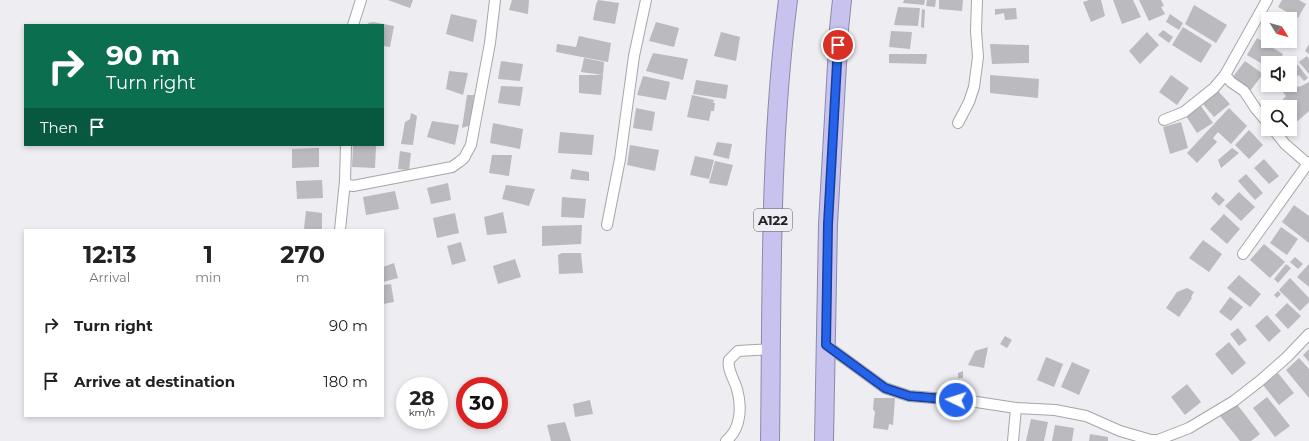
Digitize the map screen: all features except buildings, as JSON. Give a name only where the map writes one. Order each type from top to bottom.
[{"type":"highway","name":"A122","points":[[770,441],[772,242],[776,122],[780,66],[788,0]]},
{"type":"highway","points":[[824,441],[828,224],[842,0]]},
{"type":"street","points":[[353,24],[361,0]]},
{"type":"street","points":[[345,181],[348,185],[353,186],[452,167],[464,158],[471,145],[490,43],[495,0]]},
{"type":"street","points":[[606,225],[620,159],[634,56],[646,0]]},
{"type":"street","points":[[958,122],[969,102],[974,87],[978,57],[976,31],[977,0]]},
{"type":"street","points":[[1164,120],[1184,112],[1214,88],[1225,75],[1268,0]]},
{"type":"street","points":[[1225,75],[1244,91],[1261,115]]},
{"type":"street","points":[[1243,254],[1308,163],[1285,144],[1279,136]]},
{"type":"street","points":[[340,229],[345,181],[346,146]]},
{"type":"street","points":[[826,345],[885,388],[896,393],[909,396],[970,401],[1016,408],[1055,410],[1086,416],[1120,431],[1151,440],[1158,440],[1189,428],[1234,401],[1287,357],[1309,334]]},
{"type":"street","points":[[726,441],[736,431],[739,415],[739,399],[730,371],[729,360],[738,351],[770,349]]},
{"type":"street","points":[[1013,441],[1016,408]]},
{"type":"route","points":[[838,45],[828,224],[826,345],[885,388],[896,393],[922,398],[956,400]]}]
